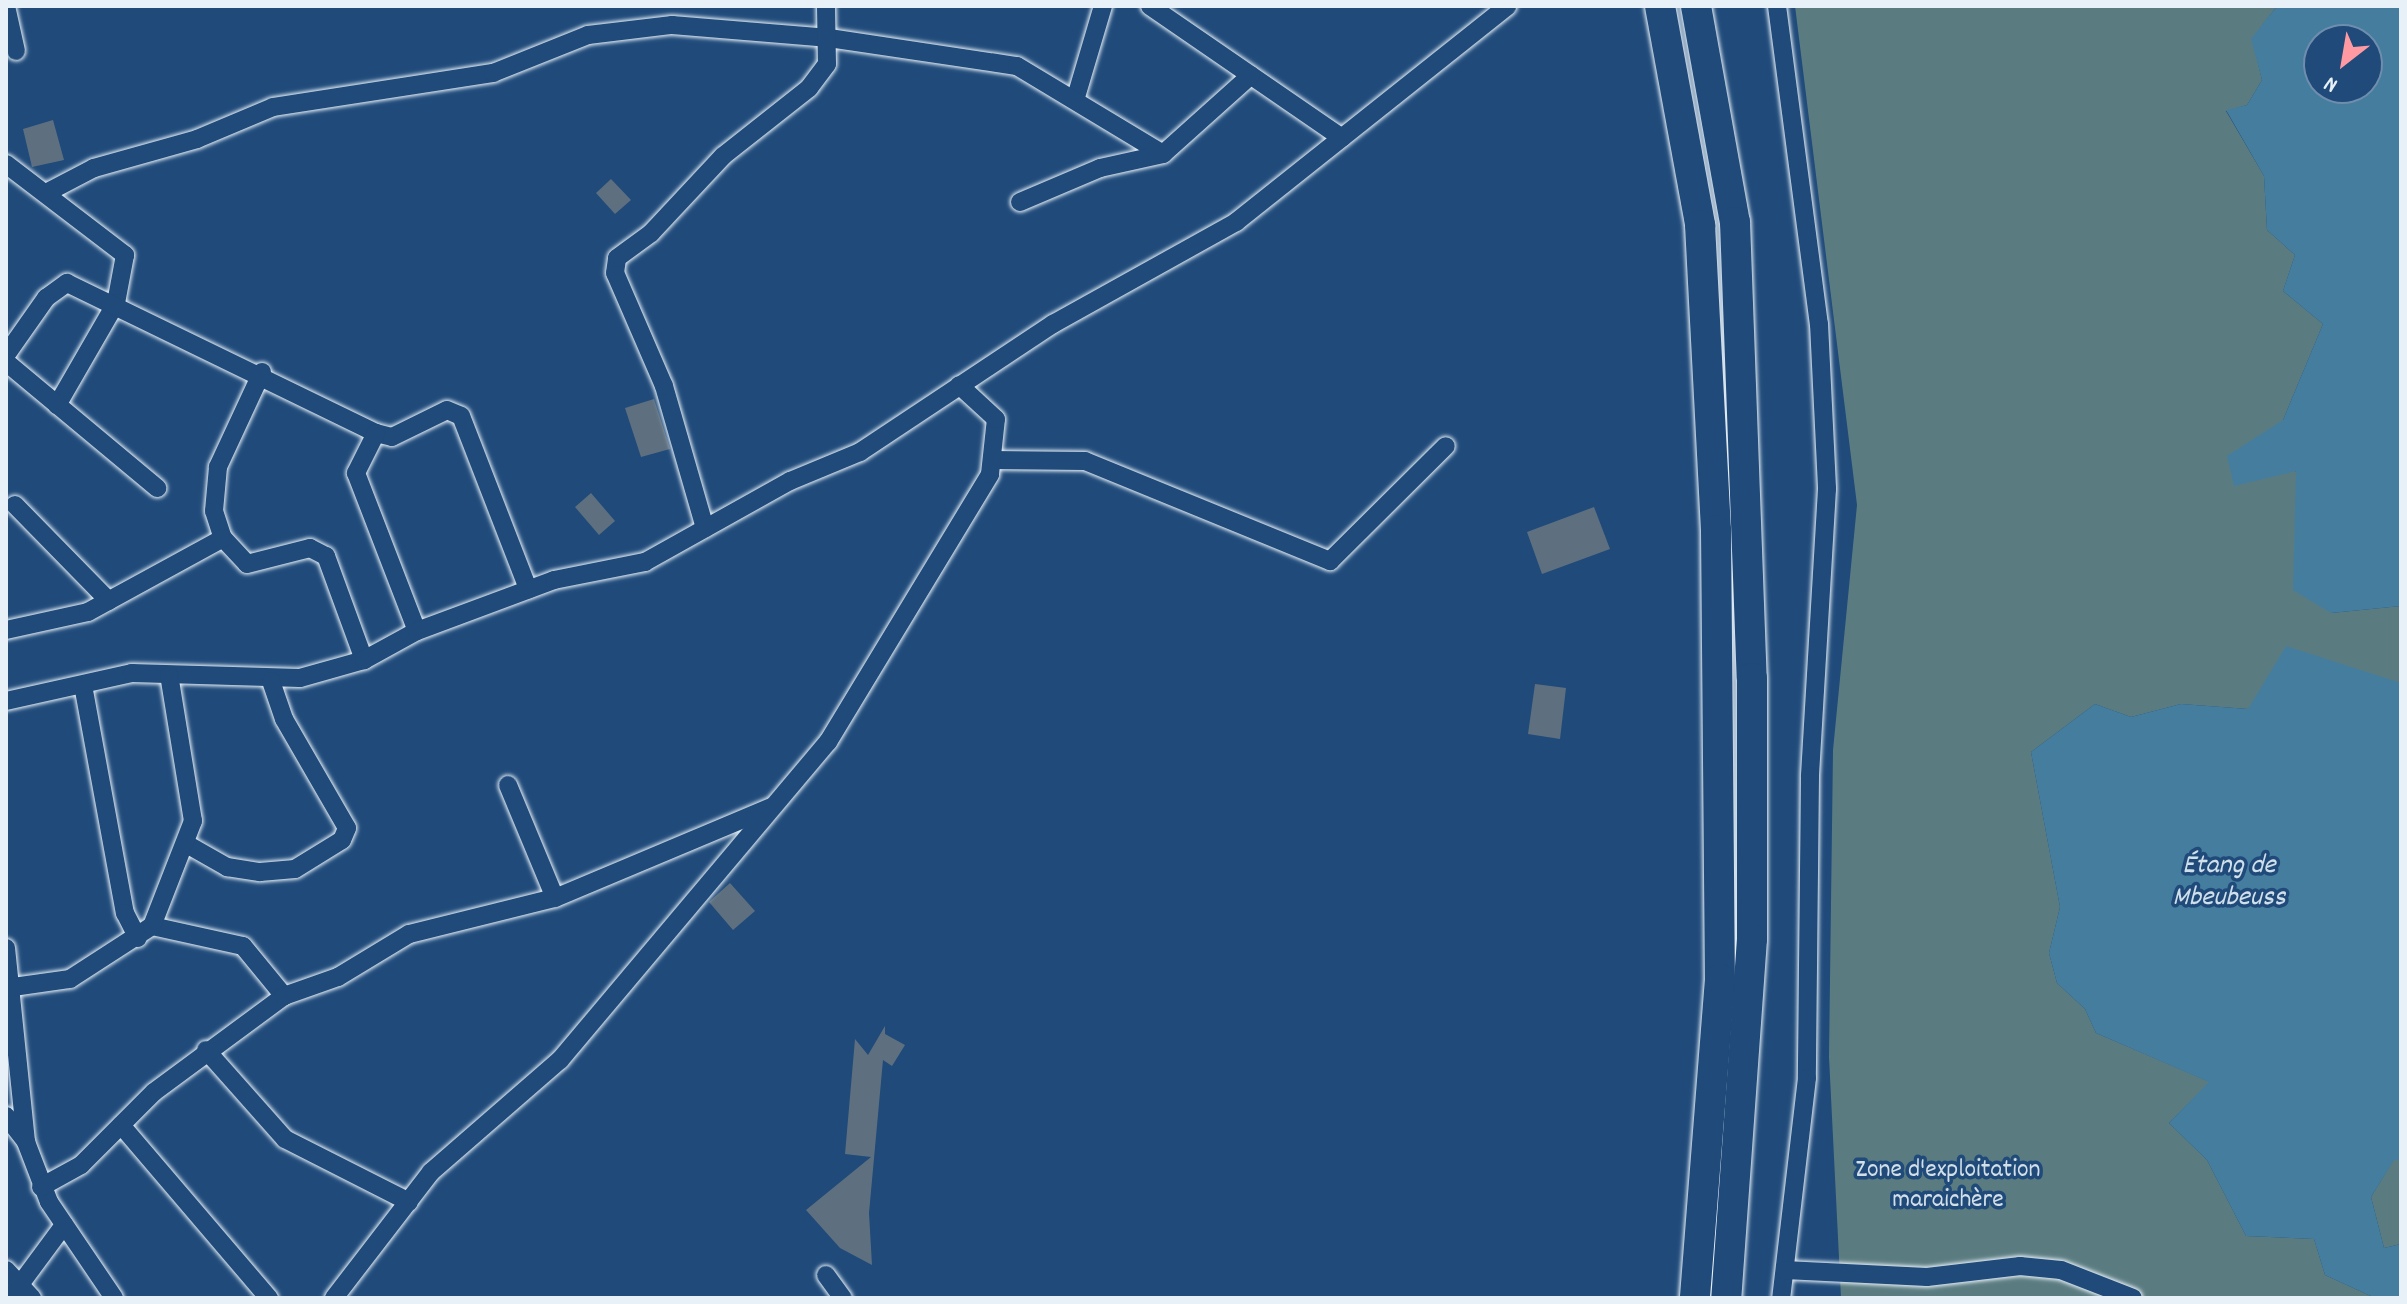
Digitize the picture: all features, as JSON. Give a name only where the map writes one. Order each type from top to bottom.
[{"type":"highway","points":[[1660,6],[1700,225],[1716,530],[1719,994],[1695,1298]]},
{"type":"highway","points":[[1696,6],[1735,222],[1752,678],[1752,954],[1726,1298]]},
{"type":"street","points":[[6,6],[16,51]]},
{"type":"street","points":[[705,528],[677,423],[615,273],[617,258],[651,233],[723,156],[809,88],[827,64],[829,38],[826,6]]},
{"type":"street","points":[[1076,97],[1103,6]]},
{"type":"street","points":[[1150,6],[1342,138]]},
{"type":"street","points":[[6,701],[132,673],[271,681],[364,660],[417,631],[528,589],[645,562],[705,528],[860,452],[959,385],[1236,222],[1508,6]]},
{"type":"street","points":[[1777,6],[1819,324],[1827,489],[1810,776],[1808,1063],[1781,1298]]},
{"type":"street","points":[[46,193],[94,168],[197,139],[273,107],[493,73],[588,35],[672,25],[829,38],[1017,66],[1076,97],[1163,154]]},
{"type":"street","points":[[1020,202],[1100,168],[1163,154],[1251,75]]},
{"type":"street","points":[[6,164],[125,255],[116,303],[57,405]]},
{"type":"street","points":[[6,355],[56,287],[67,283],[262,372],[376,433],[392,437],[447,410],[461,416],[528,589]]},
{"type":"street","points":[[6,362],[157,488]]},
{"type":"street","points":[[262,372],[218,467],[214,511],[223,538],[247,564],[310,548],[326,556],[364,660]]},
{"type":"street","points":[[334,1298],[431,1172],[560,1060],[772,807],[854,702],[979,503],[992,460],[996,419],[959,385]]},
{"type":"street","points":[[376,433],[356,473],[417,631]]},
{"type":"street","points":[[992,460],[1085,461],[1330,561],[1446,446]]},
{"type":"street","points":[[15,505],[109,601]]},
{"type":"street","points":[[6,630],[109,601],[223,538]]},
{"type":"street","points":[[8,987],[70,979],[145,932],[190,846],[192,794],[169,675]]},
{"type":"street","points":[[190,846],[227,867],[260,872],[295,869],[342,840],[347,828],[284,719],[271,681]]},
{"type":"street","points":[[83,685],[125,913],[145,932],[243,946],[284,996]]},
{"type":"street","points":[[508,785],[555,898]]},
{"type":"street","points":[[41,1187],[81,1165],[206,1050],[284,996],[338,977],[409,934],[555,898],[772,807]]},
{"type":"street","points":[[6,948],[26,1142],[41,1187],[114,1298]]},
{"type":"street","points":[[206,1050],[285,1139],[409,1202]]},
{"type":"street","points":[[6,1116],[26,1142]]},
{"type":"street","points":[[121,1125],[269,1298]]},
{"type":"street","points":[[10,1298],[64,1225]]},
{"type":"street","points":[[1785,1270],[1927,1277],[2020,1266],[2061,1270],[2133,1298]]},
{"type":"street","points":[[6,1270],[22,1281],[32,1298]]},
{"type":"street","points":[[826,1275],[843,1298]]},
{"type":"green space","name":"Zone d'exploitation maraichère","points":[[1795,6],[2277,6],[2252,39],[2262,80],[2247,105],[2226,111],[2264,176],[2267,230],[2295,255],[2283,291],[2323,324],[2283,420],[2331,613],[2401,606],[2401,683],[2248,709],[2181,704],[2131,717],[2095,704],[2031,752],[2060,907],[2049,953],[2057,983],[2085,1009],[2096,1033],[2210,1082],[2169,1123],[2207,1160],[2246,1236],[2314,1239],[2325,1275],[2375,1298],[1841,1298],[1829,1057],[1833,750],[1857,505]]},
{"type":"green space","points":[[2394,1159],[2401,1160],[2401,1244],[2384,1248],[2371,1197]]},
{"type":"water","points":[[2277,6],[2401,6],[2401,606],[2331,613],[2293,590],[2296,471],[2234,486],[2227,456],[2283,420],[2323,324],[2283,291],[2295,255],[2267,230],[2264,176],[2226,110],[2247,105],[2262,80],[2251,39]]},
{"type":"water","name":"Étang de Mbeubeuss","points":[[2286,646],[2401,683],[2401,1160],[2394,1160],[2371,1197],[2384,1248],[2401,1244],[2401,1298],[2375,1298],[2325,1275],[2314,1239],[2246,1236],[2207,1160],[2169,1123],[2209,1082],[2096,1033],[2085,1009],[2057,983],[2049,953],[2060,907],[2031,752],[2095,704],[2131,717],[2181,704],[2248,709]]},
{"type":"building","points":[[53,120],[64,160],[32,167],[23,129]]},
{"type":"building","points":[[611,179],[631,200],[615,214],[596,193]]},
{"type":"building","points":[[654,399],[670,449],[641,457],[625,408]]},
{"type":"building","points":[[591,493],[615,521],[599,535],[575,507]]},
{"type":"building","points":[[1594,507],[1610,549],[1542,574],[1527,532]]},
{"type":"building","points":[[1535,684],[1566,688],[1560,739],[1528,734]]},
{"type":"building","points":[[730,883],[755,911],[733,930],[709,902]]},
{"type":"building","points":[[885,1026],[885,1034],[905,1045],[892,1066],[883,1060],[869,1213],[872,1265],[840,1248],[806,1210],[871,1157],[845,1154],[855,1039],[868,1055]]}]
